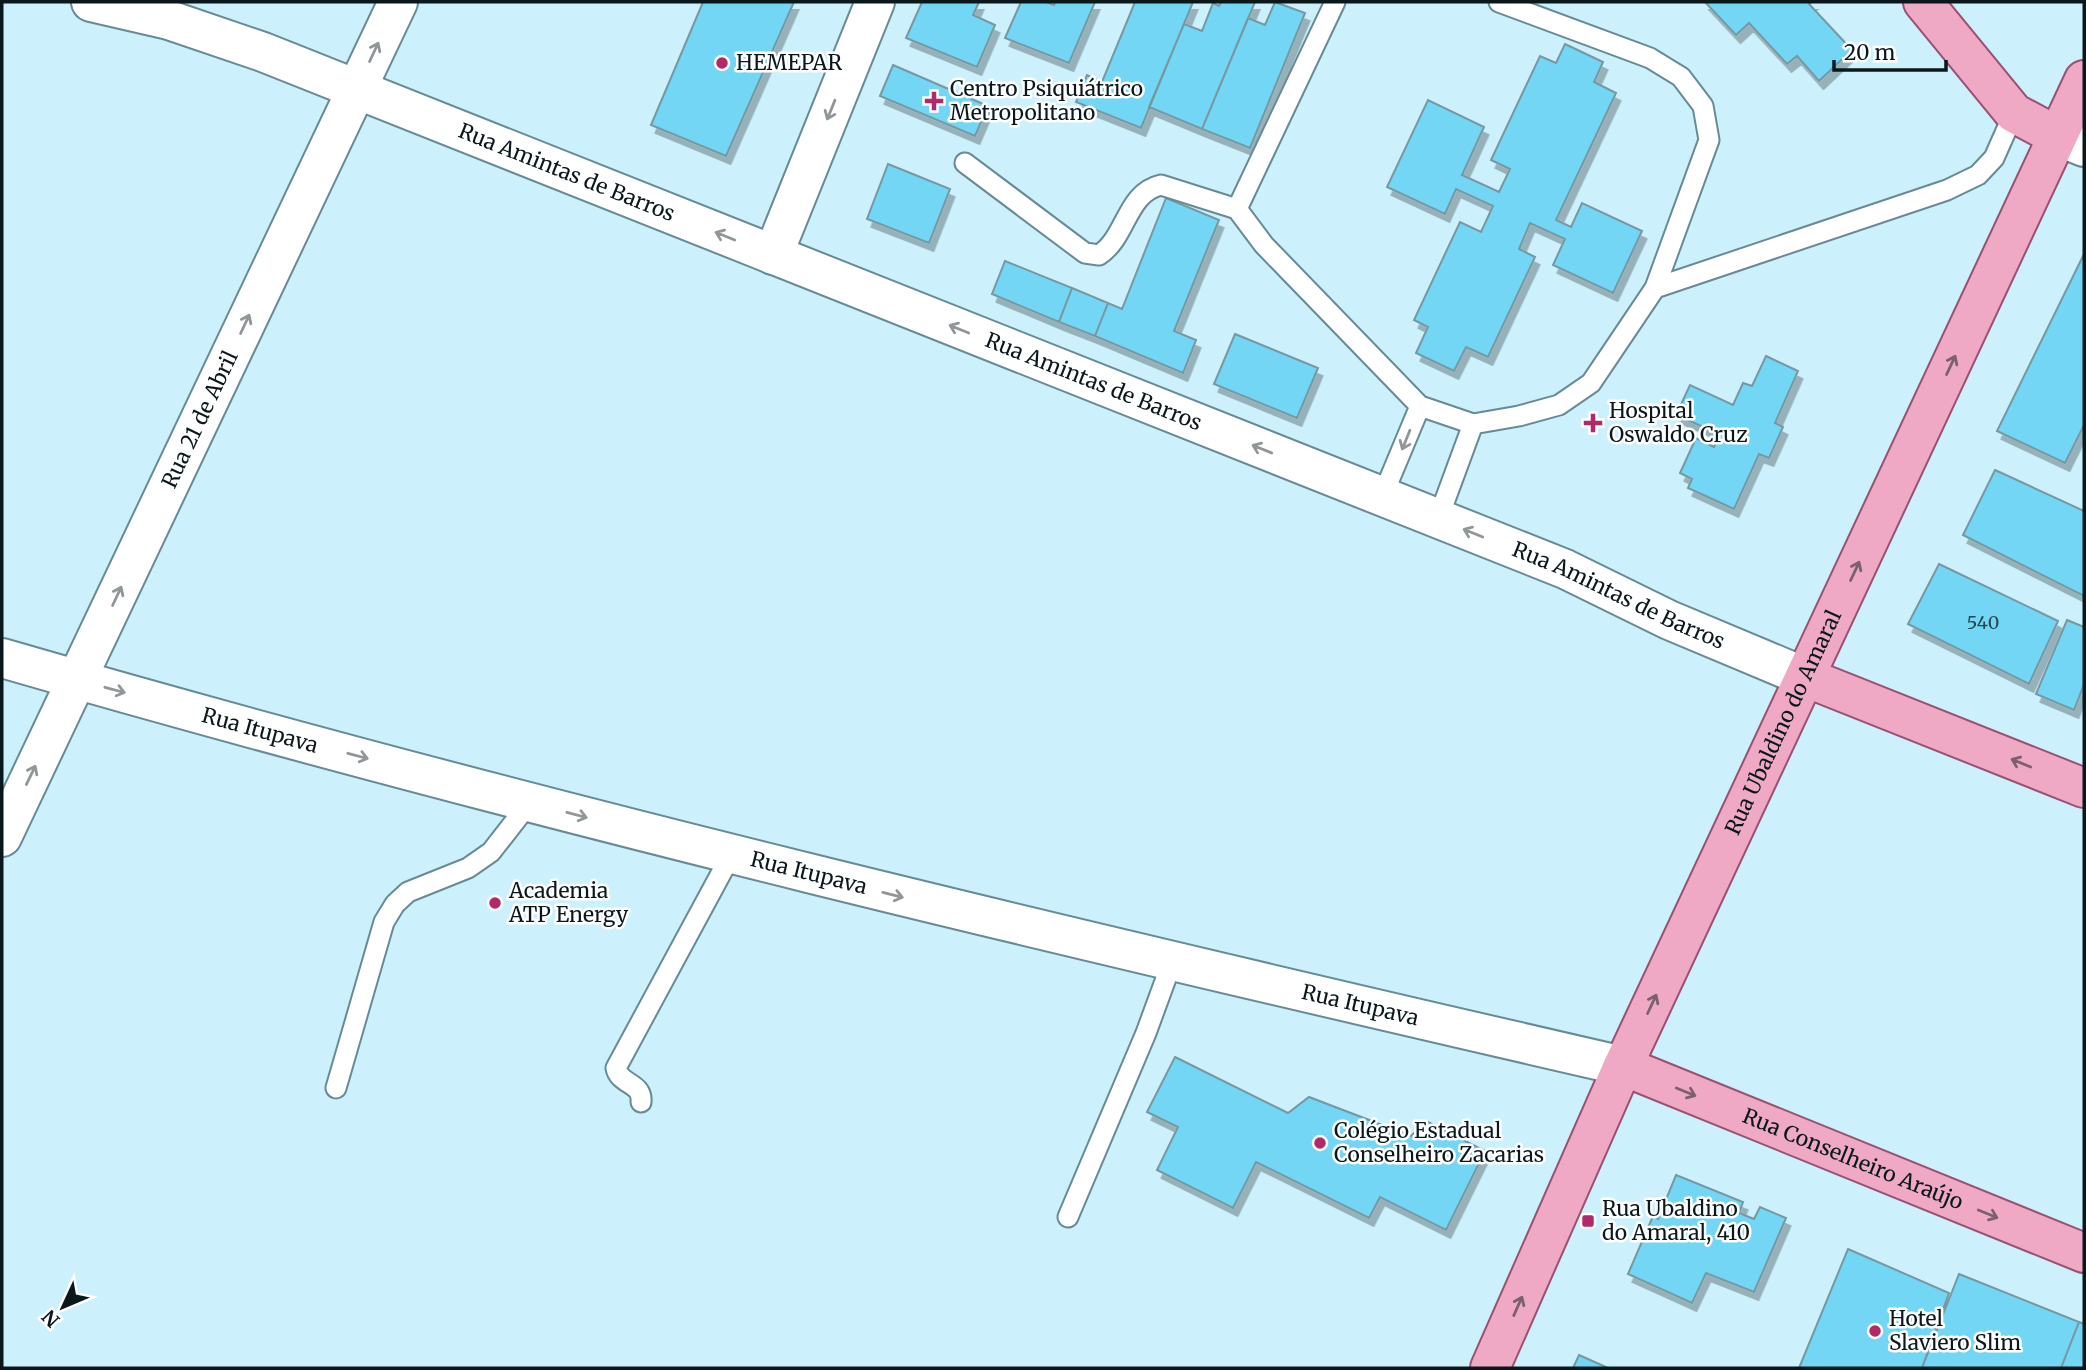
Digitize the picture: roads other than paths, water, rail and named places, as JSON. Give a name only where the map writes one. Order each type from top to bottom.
[{"type":"main road","name":"Rua Amintas de Barros","points":[[91,2],[169,20],[219,36],[356,89],[1565,569],[1669,620],[2084,788]]},
{"type":"main road","name":"Rua 21 de Abril","points":[[2,836],[398,2]]},
{"type":"main road","points":[[773,255],[875,2]]},
{"type":"main road","points":[[1923,2],[2014,113],[2071,141]]},
{"type":"main road","name":"Rua Ubaldino do Amaral","points":[[1490,1368],[1623,1066],[1805,677],[2071,141],[2084,80]]},
{"type":"main road","name":"Rua Itupava","points":[[2,658],[731,855],[1172,962],[1623,1066]]},
{"type":"main road","name":"Rua Conselheiro Araújo","points":[[1623,1066],[2084,1253]]},
{"type":"lane","points":[[1237,209],[1335,2]]},
{"type":"lane","points":[[965,163],[1085,253],[1099,255],[1110,249],[1138,198],[1148,188],[1161,185],[1237,209],[1264,245],[1420,406],[1473,424],[1519,416],[1559,405],[1591,383],[1655,288],[1709,140],[1703,106],[1681,77],[1650,58],[1499,2]]},
{"type":"lane","points":[[1655,288],[1947,190],[1978,175],[1994,158],[2014,113]]},
{"type":"lane","points":[[1382,497],[1420,406]]},
{"type":"lane","points":[[1438,519],[1473,424]]},
{"type":"lane","points":[[336,1088],[384,922],[395,904],[408,892],[468,868],[491,852],[530,802]]},
{"type":"lane","points":[[641,1102],[642,1095],[638,1088],[620,1078],[616,1068],[731,855]]},
{"type":"lane","points":[[1068,1217],[1146,1033],[1172,962]]},
{"type":"place","name":"HEMEPAR","points":[[722,63]]},
{"type":"place","name":"Centro Psiquiátrico Metropolitano","points":[[934,101]]},
{"type":"place","name":"Hospital Oswaldo Cruz","points":[[1593,423]]},
{"type":"place","name":"Academia ATP Energy","points":[[495,903]]},
{"type":"place","name":"Colégio Estadual Conselheiro Zacarias","points":[[1320,1143]]},
{"type":"place","name":"Rua Ubaldino do Amaral, 410","points":[[1588,1221]]},
{"type":"place","name":"Hotel Slaviero Slim","points":[[1875,1331]]}]
